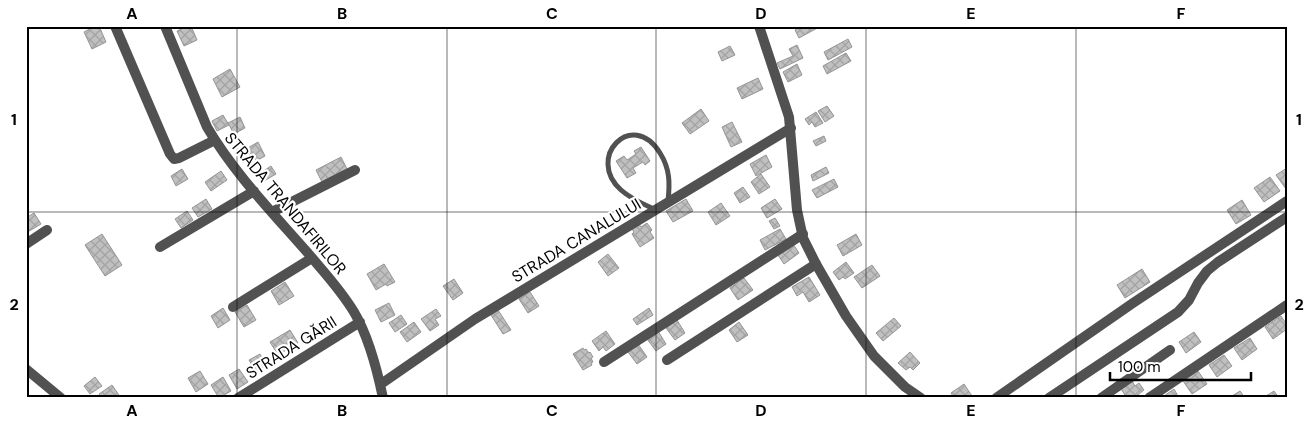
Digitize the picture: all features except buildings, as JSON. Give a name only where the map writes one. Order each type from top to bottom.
[{"type":"street","points":[[115,26],[170,154],[174,158],[179,158],[215,140]]},
{"type":"street","name":"STRADA TRANDAFIRILOR","points":[[165,26],[207,127],[215,140],[254,191],[346,299],[360,322],[367,339],[383,398]]},
{"type":"street","points":[[759,26],[789,117],[797,210],[803,234],[816,264],[846,316],[874,356],[889,373],[917,397]]},
{"type":"street","name":"STRADA CANALULUI","points":[[380,384],[475,319],[654,209],[791,128]]},
{"type":"street","points":[[272,212],[355,170]]},
{"type":"street","points":[[160,247],[254,191]]},
{"type":"street","points":[[996,398],[1133,303],[1287,201]]},
{"type":"street","points":[[1049,398],[1178,312],[1189,300],[1207,271],[1287,217]]},
{"type":"street","points":[[26,244],[47,230]]},
{"type":"street","points":[[604,362],[803,234]]},
{"type":"street","points":[[233,307],[312,258]]},
{"type":"street","points":[[667,360],[816,264]]},
{"type":"street","points":[[1149,398],[1287,305]]},
{"type":"street","name":"STRADA GĂRII","points":[[238,398],[360,322]]},
{"type":"street","points":[[1100,398],[1170,350]]},
{"type":"street","points":[[26,369],[60,398]]},
{"type":"lane","points":[[654,209],[622,191],[614,182],[608,169],[607,160],[617,143],[624,138],[634,135],[643,136],[655,145],[668,169],[670,187],[668,201]]}]
